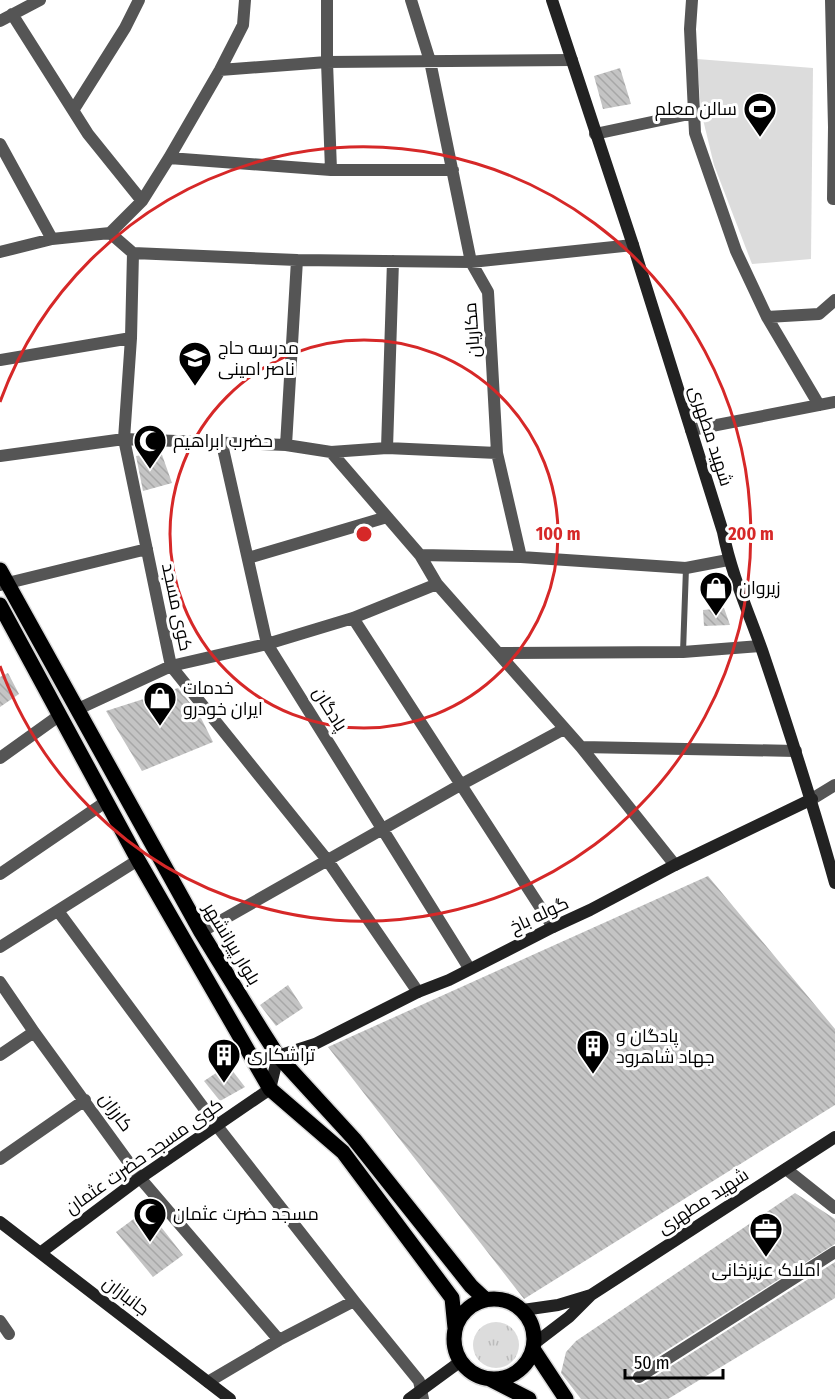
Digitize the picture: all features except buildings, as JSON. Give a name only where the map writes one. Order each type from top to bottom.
[{"type":"main road","name":"بلوار پیرانشهر","points":[[2,579],[78,709],[201,932],[278,1056],[354,1139],[471,1286],[486,1300]]},
{"type":"main road","points":[[0,605],[138,861],[270,1089],[343,1152],[452,1298],[454,1342],[461,1361],[471,1373],[490,1379],[529,1399]]},
{"type":"main road","points":[[455,1328],[467,1310],[486,1300],[512,1303],[523,1310],[531,1324],[534,1346],[566,1399]]},
{"type":"main road","points":[[490,1379],[508,1377],[518,1372],[531,1356],[534,1346]]},
{"type":"street","points":[[0,21],[40,0]]},
{"type":"street","points":[[74,109],[125,28],[139,0]]},
{"type":"street","points":[[0,252],[52,238],[110,233],[142,201],[220,70],[243,25],[245,0]]},
{"type":"street","points":[[327,0],[331,170]]},
{"type":"street","name":"مکاریان","points":[[411,0],[430,61],[471,262],[488,292],[497,453],[521,557]]},
{"type":"street","name":"شهید مطهری","points":[[552,0],[633,245],[723,532],[728,560],[812,800],[835,883]]},
{"type":"street","points":[[692,0],[690,29],[695,133],[736,251],[767,317],[819,405]]},
{"type":"street","points":[[831,0],[834,31],[834,199]]},
{"type":"street","points":[[12,14],[88,134],[142,201]]},
{"type":"street","points":[[220,70],[327,62],[572,60]]},
{"type":"street","points":[[595,134],[694,113]]},
{"type":"street","points":[[0,144],[52,238]]},
{"type":"street","points":[[169,158],[331,170],[453,170]]},
{"type":"street","points":[[110,233],[133,253],[297,260],[471,262],[633,245]]},
{"type":"street","name":"کوی مسجد","points":[[133,253],[131,338],[124,439],[171,666],[328,861],[418,992]]},
{"type":"street","points":[[286,446],[297,260]]},
{"type":"street","points":[[387,448],[393,261]]},
{"type":"street","points":[[767,317],[819,314],[835,300]]},
{"type":"street","points":[[0,360],[131,338]]},
{"type":"street","points":[[691,430],[835,402]]},
{"type":"street","points":[[0,456],[124,439],[286,446],[331,452],[387,448],[497,453]]},
{"type":"street","name":"پادگان","points":[[222,444],[267,644],[384,828],[469,968]]},
{"type":"street","points":[[331,452],[420,555],[437,584],[581,747],[675,865]]},
{"type":"street","points":[[248,558],[387,517]]},
{"type":"street","points":[[2,579],[147,549]]},
{"type":"street","points":[[420,555],[521,557],[686,568],[728,560]]},
{"type":"street","points":[[78,709],[171,666],[267,644],[353,618],[437,584]]},
{"type":"street","points":[[353,618],[553,927]]},
{"type":"street","points":[[499,653],[683,652],[760,646]]},
{"type":"street","points":[[0,758],[60,715]]},
{"type":"street","points":[[201,932],[564,729]]},
{"type":"street","points":[[581,747],[795,751]]},
{"type":"street","points":[[812,800],[835,785]]},
{"type":"street","name":"گوله باخ","points":[[278,1056],[315,1044],[418,992],[449,980],[675,865],[812,800]]},
{"type":"street","points":[[0,874],[107,801]]},
{"type":"street","points":[[0,947],[138,861]]},
{"type":"street","points":[[58,911],[217,1126],[419,1381],[423,1393]]},
{"type":"street","name":"کارزان","points":[[0,982],[140,1178],[279,1340]]},
{"type":"street","points":[[0,1055],[34,1032]]},
{"type":"street","points":[[270,1089],[278,1056]]},
{"type":"street","name":"کوی مسجد حضرت عثمان","points":[[40,1253],[140,1178],[270,1089]]},
{"type":"street","points":[[0,1159],[85,1100]]},
{"type":"street","name":"شهید مطهری","points":[[591,1295],[835,1137]]},
{"type":"street","points":[[786,1169],[835,1208]]},
{"type":"street","name":"جانبازان","points":[[2,1227],[40,1253],[230,1399]]},
{"type":"street","points":[[639,1377],[835,1252]]},
{"type":"street","points":[[523,1310],[558,1305],[591,1295]]},
{"type":"street","points":[[534,1346],[591,1295]]},
{"type":"street","points":[[208,1382],[279,1340],[354,1301]]},
{"type":"street","points":[[0,1321],[9,1334]]},
{"type":"street","points":[[409,1399],[423,1393],[461,1361]]},
{"type":"lane","points":[[683,652],[686,568]]},
{"type":"green space","name":"سالن معلم","points":[[697,59],[813,68],[811,259],[752,264],[714,165],[701,111]]},
{"type":"green space","points":[[496,1322],[505,1323],[512,1329],[518,1336],[518,1354],[512,1361],[505,1367],[496,1368],[487,1367],[480,1361],[474,1354],[473,1345],[474,1336],[480,1329],[487,1323]]},
{"type":"place","name":"سالن معلم","points":[[760,138]]},
{"type":"place","name":"مدرسه حاج ناصر امینی","points":[[195,387]]},
{"type":"place","name":"حضرب ابراهیم","points":[[150,470]]},
{"type":"place","name":"زیروان","points":[[716,617]]},
{"type":"place","name":"خدمات ایران خودرو","points":[[160,727]]},
{"type":"place","name":"پادگان و جهاد شاهرود","points":[[593,1075]]},
{"type":"place","name":"تراشکاری","points":[[224,1084]]},
{"type":"place","name":"مسجد حضرت عثمان","points":[[150,1243]]},
{"type":"place","name":"املاک عزیزخانی","points":[[766,1258]]}]
